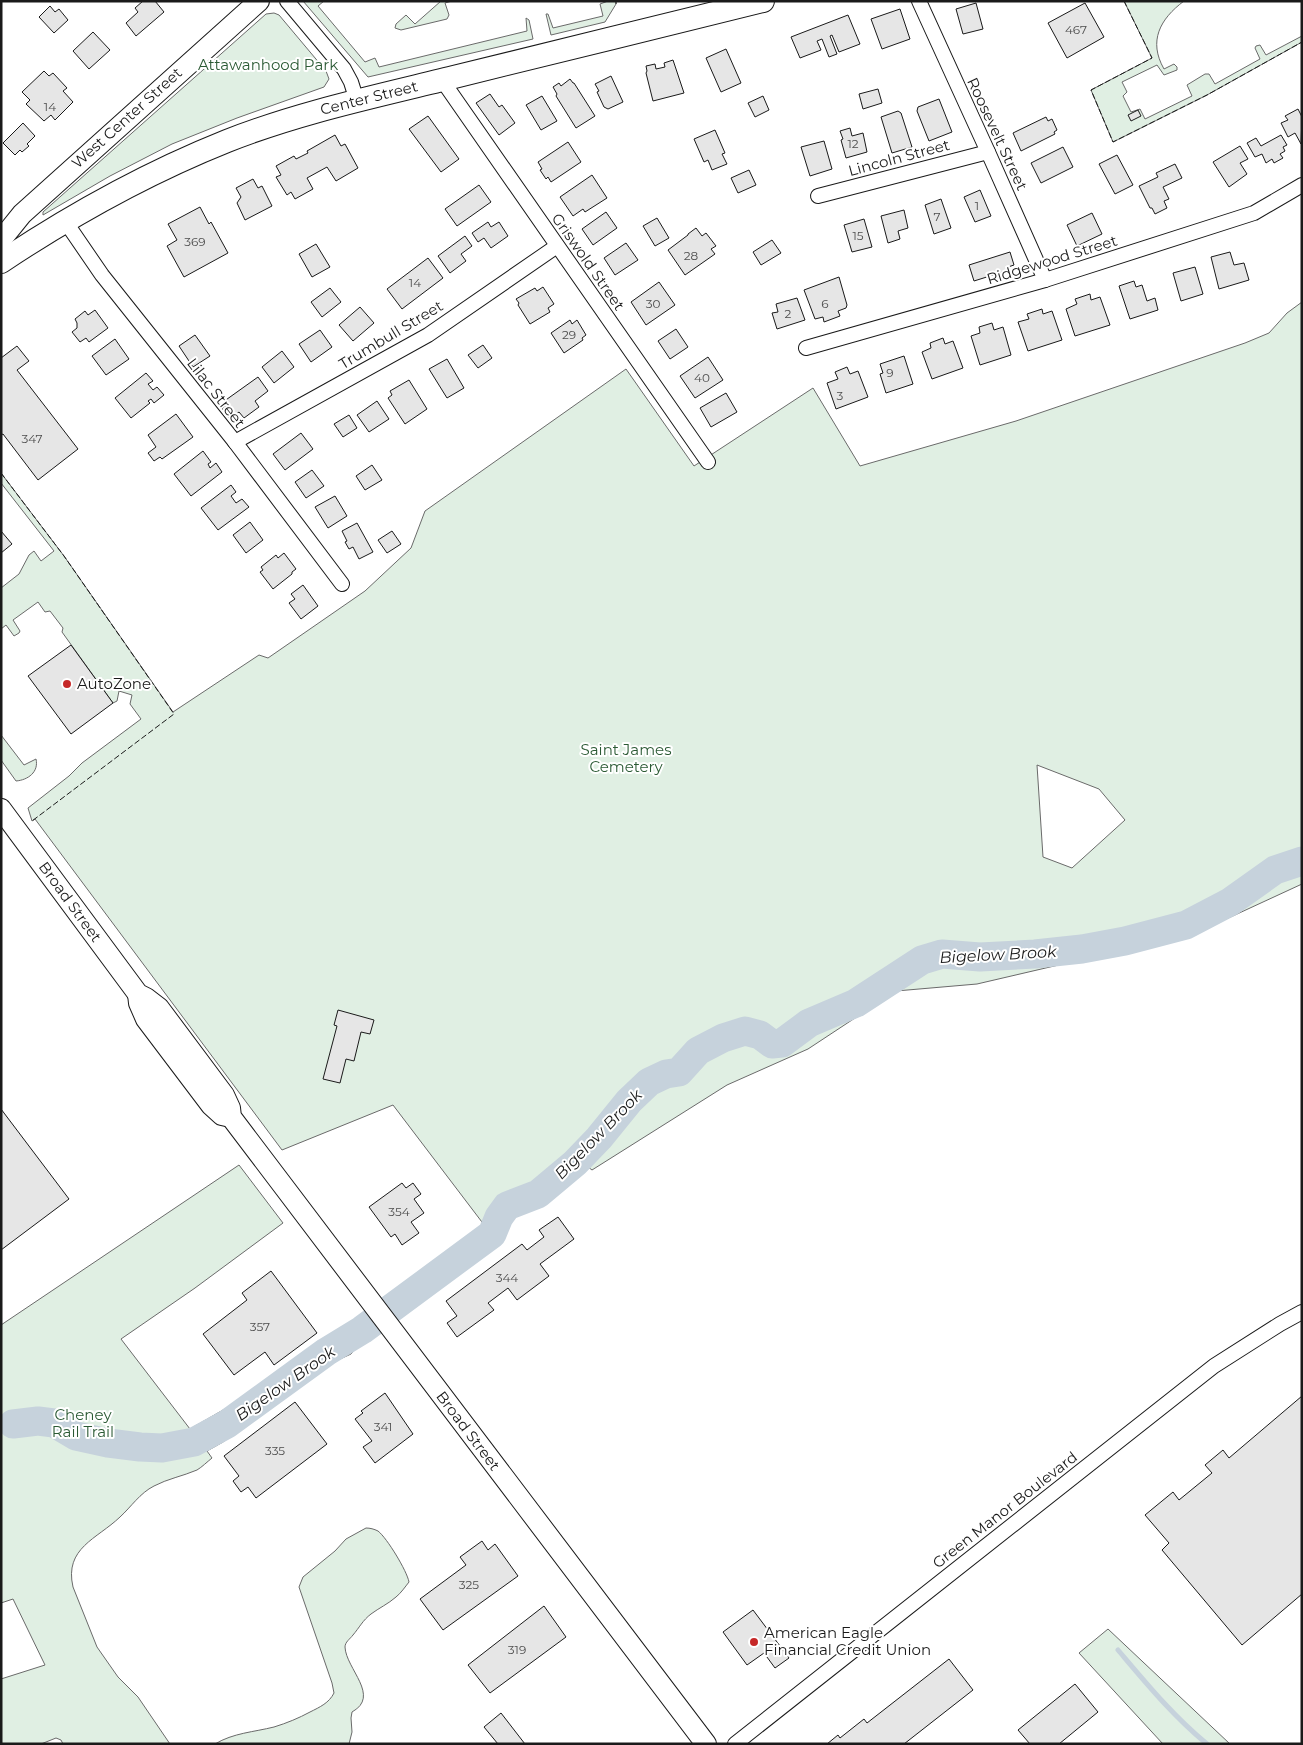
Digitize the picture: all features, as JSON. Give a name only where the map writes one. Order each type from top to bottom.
[{"type":"main road","name":"West Center Street","points":[[1,240],[22,214],[258,1]]},
{"type":"main road","name":"Center Street","points":[[1,262],[128,186],[198,153],[284,121],[357,100],[442,80],[715,7],[763,1]]},
{"type":"main road","name":"Broad Street","points":[[1,809],[138,994],[152,1002],[165,1016],[224,1095],[230,1108],[231,1117],[706,1744]]},
{"type":"street","points":[[287,1],[344,69],[357,100]]},
{"type":"street","name":"Roosevelt Street","points":[[919,1],[1045,280]]},
{"type":"street","name":"Griswold Street","points":[[442,80],[708,462]]},
{"type":"street","name":"Lincoln Street","points":[[818,196],[988,152]]},
{"type":"street","name":"Ridgewood Street","points":[[806,348],[1045,280],[1254,213],[1302,186]]},
{"type":"street","name":"Lilac Street","points":[[65,222],[102,275],[235,442],[342,584]]},
{"type":"street","name":"Trumbull Street","points":[[235,442],[428,335],[557,246]]},
{"type":"street","name":"Green Manor Boulevard","points":[[735,1744],[1214,1366],[1302,1312]]},
{"type":"green space","points":[[303,1],[324,1],[318,6],[365,62],[375,58],[379,67],[527,31],[526,18],[529,20],[533,39],[368,77]]},
{"type":"green space","points":[[441,1],[452,1],[445,3],[449,15],[447,19],[401,30],[395,28],[396,24],[406,15],[415,24]]},
{"type":"green space","points":[[616,1],[616,4],[605,22],[551,35],[546,14],[548,14],[553,28],[603,16],[600,4]]},
{"type":"green space","points":[[1124,1],[1184,1],[1168,15],[1159,31],[1157,40],[1159,59],[1164,69],[1174,64],[1177,70],[1164,75],[1157,65],[1122,82],[1127,92],[1123,96],[1131,112],[1140,109],[1145,119],[1192,96],[1187,85],[1205,74],[1209,74],[1215,84],[1260,59],[1255,48],[1256,46],[1260,45],[1266,55],[1302,36],[1302,42],[1207,95],[1113,142],[1091,90],[1152,58]]},
{"type":"green space","name":"Attawanhood Park","points":[[274,13],[279,15],[326,71],[329,79],[324,87],[237,118],[172,144],[110,176],[43,215],[43,212],[266,14]]},
{"type":"green space","name":"Saint James Cemetery","points":[[1302,302],[1302,884],[1196,933],[977,984],[896,991],[808,1049],[727,1085],[592,1170],[580,1161],[488,1230],[393,1105],[282,1150],[35,819],[32,821],[28,808],[69,776],[82,763],[141,719],[130,704],[132,695],[119,691],[117,701],[113,703],[62,632],[63,628],[50,611],[45,612],[38,602],[13,620],[20,631],[19,633],[14,636],[6,625],[1,629],[1,588],[19,574],[29,555],[34,551],[41,561],[54,551],[1,483],[1,473],[64,556],[173,712],[259,655],[268,658],[365,591],[411,548],[425,511],[626,369],[694,466],[813,388],[860,466],[1016,421],[1245,343],[1269,333],[1287,313]],"holes":[[[1037,765],[1099,789],[1125,820],[1072,868],[1043,857]]]},
{"type":"green space","points":[[1,735],[24,765],[36,759],[36,768],[25,779],[16,781],[1,760]]},
{"type":"green space","name":"Cheney Rail Trail","points":[[239,1165],[283,1223],[195,1288],[121,1339],[190,1429],[244,1398],[325,1337],[336,1332],[353,1342],[355,1349],[351,1354],[338,1360],[223,1442],[207,1451],[212,1458],[199,1469],[159,1484],[144,1492],[120,1517],[84,1546],[73,1563],[71,1574],[73,1587],[97,1647],[118,1677],[138,1697],[170,1744],[63,1744],[61,1740],[56,1738],[41,1744],[1,1744],[1,1679],[45,1665],[13,1599],[1,1603],[1,1325]]},
{"type":"green space","points":[[366,1528],[378,1531],[386,1540],[401,1563],[409,1582],[396,1597],[371,1614],[345,1645],[347,1655],[363,1690],[360,1706],[352,1712],[352,1732],[349,1744],[215,1744],[236,1735],[274,1727],[293,1720],[321,1706],[332,1696],[334,1693],[332,1683],[299,1587],[303,1577],[335,1551],[346,1539]]},
{"type":"green space","points":[[1108,1629],[1230,1744],[1163,1744],[1079,1653]]},
{"type":"building","points":[[143,1],[155,1],[164,12],[136,36],[126,23],[138,12],[135,8]]},
{"type":"building","points":[[976,3],[983,29],[963,34],[956,9]]},
{"type":"building","points":[[1085,3],[1104,37],[1067,58],[1048,23]]},
{"type":"building","points":[[50,6],[55,12],[59,9],[68,20],[54,33],[39,17]]},
{"type":"building","points":[[900,9],[910,39],[882,49],[871,19]]},
{"type":"building","points":[[848,15],[860,44],[839,52],[832,35],[830,36],[837,54],[829,57],[822,39],[817,41],[821,50],[800,58],[791,37]]},
{"type":"building","points":[[93,32],[110,50],[89,69],[73,51]]},
{"type":"building","points":[[726,49],[741,83],[721,92],[706,58]]},
{"type":"building","points":[[673,60],[684,93],[653,101],[646,66],[655,64],[656,69],[665,67],[664,63]]},
{"type":"building","points":[[44,71],[49,76],[53,73],[67,88],[63,91],[73,102],[55,120],[51,115],[44,121],[26,104],[30,100],[22,92]]},
{"type":"building","points":[[611,76],[623,102],[608,109],[604,107],[595,84]]},
{"type":"building","points":[[570,79],[595,116],[576,128],[556,96],[557,94],[553,87],[559,83],[561,86]]},
{"type":"building","points":[[878,89],[882,103],[863,109],[859,94]]},
{"type":"building","points":[[490,94],[499,107],[502,105],[515,123],[499,135],[476,103]]},
{"type":"building","points":[[542,96],[557,121],[541,130],[526,105]]},
{"type":"building","points":[[763,96],[769,110],[755,117],[748,103]]},
{"type":"building","points":[[939,99],[952,132],[929,141],[917,111],[918,107]]},
{"type":"building","points":[[1298,109],[1302,117],[1301,144],[1295,133],[1288,137],[1281,123],[1288,120],[1285,116]]},
{"type":"building","points":[[1138,110],[1141,116],[1131,121],[1128,115]]},
{"type":"building","points":[[898,111],[901,113],[912,147],[892,153],[881,117]]},
{"type":"building","points":[[428,116],[459,159],[441,172],[409,129]]},
{"type":"building","points":[[1046,117],[1048,121],[1052,119],[1057,130],[1054,132],[1055,134],[1021,151],[1013,133]]},
{"type":"building","points":[[23,123],[35,136],[27,144],[29,146],[22,152],[20,150],[15,155],[3,143]]},
{"type":"building","points":[[850,128],[852,136],[863,133],[867,152],[846,158],[840,131]]},
{"type":"building","points":[[715,130],[725,153],[722,154],[727,164],[712,170],[708,160],[704,162],[694,139]]},
{"type":"building","points":[[335,135],[341,146],[345,144],[358,168],[336,181],[327,167],[307,178],[313,189],[295,199],[291,192],[287,195],[276,177],[281,175],[276,166],[294,156],[296,159],[308,153],[307,151]]},
{"type":"building","points":[[1281,135],[1287,145],[1283,147],[1285,151],[1280,154],[1283,158],[1274,163],[1272,159],[1266,163],[1262,154],[1255,157],[1247,143],[1256,138],[1261,146]]},
{"type":"building","points":[[824,141],[832,169],[810,176],[801,147]]},
{"type":"building","points":[[568,142],[581,162],[551,182],[548,177],[546,179],[540,170],[542,169],[538,162]]},
{"type":"building","points":[[1240,146],[1248,159],[1240,163],[1247,174],[1229,187],[1213,162]]},
{"type":"building","points":[[1063,147],[1073,167],[1041,183],[1031,163]]},
{"type":"building","points":[[1117,155],[1133,185],[1115,194],[1099,164]]},
{"type":"building","points":[[1175,164],[1182,178],[1163,187],[1169,199],[1164,201],[1167,208],[1155,214],[1139,186],[1158,177],[1156,173]]},
{"type":"building","points":[[749,170],[756,185],[738,193],[731,178]]},
{"type":"building","points":[[592,175],[607,198],[585,212],[583,209],[573,216],[560,197]]},
{"type":"building","points":[[253,179],[258,188],[262,186],[272,206],[245,220],[237,203],[241,197],[236,188]]},
{"type":"building","points":[[479,185],[491,202],[457,226],[445,209]]},
{"type":"building","points":[[980,190],[991,216],[975,222],[964,197]]},
{"type":"building","points":[[941,199],[951,228],[934,234],[925,205]]},
{"type":"building","points":[[200,207],[209,224],[211,222],[228,253],[184,277],[167,246],[177,240],[168,224]]},
{"type":"building","points":[[904,210],[908,228],[898,231],[900,239],[888,243],[881,216]]},
{"type":"building","points":[[606,212],[617,228],[593,245],[582,229]]},
{"type":"building","points":[[1092,213],[1102,234],[1077,246],[1067,225]]},
{"type":"building","points":[[657,218],[669,238],[655,246],[643,226]]},
{"type":"building","points":[[864,219],[872,247],[852,252],[844,225]]},
{"type":"building","points":[[488,222],[491,227],[499,222],[508,236],[491,248],[484,238],[478,242],[472,233]]},
{"type":"building","points":[[696,228],[702,236],[706,233],[716,246],[711,249],[715,254],[685,275],[668,250]]},
{"type":"building","points":[[465,236],[472,246],[461,254],[466,261],[450,273],[438,256]]},
{"type":"building","points":[[772,240],[781,253],[761,265],[753,252]]},
{"type":"building","points":[[626,243],[638,260],[615,275],[604,258]]},
{"type":"building","points":[[316,244],[330,267],[312,277],[299,254]]},
{"type":"building","points":[[1010,252],[1014,265],[1008,267],[1009,270],[974,281],[969,265]]},
{"type":"building","points":[[1230,252],[1234,265],[1244,263],[1249,280],[1219,289],[1211,257]]},
{"type":"building","points":[[428,258],[443,278],[402,309],[387,289]]},
{"type":"building","points":[[1195,267],[1203,294],[1181,301],[1173,273]]},
{"type":"building","points":[[839,277],[847,305],[846,308],[838,311],[840,316],[824,322],[823,317],[815,319],[804,290]]},
{"type":"building","points":[[1134,281],[1136,287],[1142,285],[1147,301],[1155,298],[1158,310],[1130,319],[1119,286]]},
{"type":"building","points":[[659,282],[675,305],[646,325],[631,302]]},
{"type":"building","points":[[543,287],[554,304],[548,308],[550,312],[530,324],[516,299],[535,288],[537,291]]},
{"type":"building","points":[[330,288],[341,302],[322,317],[311,302]]},
{"type":"building","points":[[1090,294],[1091,300],[1100,297],[1110,325],[1075,336],[1066,309],[1077,304],[1075,299]]},
{"type":"building","points":[[797,298],[805,320],[777,329],[772,313],[778,312],[776,304]]},
{"type":"building","points":[[360,307],[374,323],[353,341],[339,325]]},
{"type":"building","points":[[1042,309],[1043,314],[1052,311],[1062,340],[1028,351],[1018,322],[1029,319],[1027,314]]},
{"type":"building","points":[[95,310],[108,328],[89,342],[86,338],[80,342],[72,332],[77,328],[75,319],[85,311],[88,315]]},
{"type":"building","points":[[570,320],[572,324],[577,320],[586,335],[582,338],[583,340],[564,353],[551,333]]},
{"type":"building","points":[[992,323],[994,330],[1003,327],[1011,355],[980,365],[971,336],[980,333],[979,327]]},
{"type":"building","points":[[676,329],[688,347],[670,359],[658,341]]},
{"type":"building","points":[[320,330],[332,347],[311,362],[299,344]]},
{"type":"building","points":[[195,335],[210,356],[193,367],[179,346]]},
{"type":"building","points":[[943,338],[945,344],[953,341],[963,368],[932,379],[922,352],[931,348],[930,343]]},
{"type":"building","points":[[115,339],[129,359],[106,375],[92,356]]},
{"type":"building","points":[[483,345],[492,358],[478,368],[468,355]]},
{"type":"building","points":[[17,346],[29,361],[17,370],[78,449],[38,480],[3,434],[1,435],[1,358]]},
{"type":"building","points":[[282,351],[294,367],[274,383],[262,367]]},
{"type":"building","points":[[904,356],[913,384],[886,393],[880,374],[883,373],[880,364]]},
{"type":"building","points":[[708,357],[723,380],[695,398],[680,376]]},
{"type":"building","points":[[447,359],[464,388],[447,398],[429,369]]},
{"type":"building","points":[[847,367],[850,374],[858,371],[868,397],[836,409],[827,383],[838,379],[835,372]]},
{"type":"building","points":[[146,373],[153,381],[148,384],[153,390],[157,387],[164,395],[154,403],[151,399],[148,401],[150,403],[131,418],[115,398]]},
{"type":"building","points":[[258,377],[268,391],[255,401],[259,407],[244,418],[239,412],[230,419],[222,408],[226,406],[223,402]]},
{"type":"building","points":[[409,380],[427,409],[405,424],[388,398],[392,395],[390,391]]},
{"type":"building","points":[[726,393],[737,412],[711,427],[700,408]]},
{"type":"building","points":[[377,401],[389,419],[369,432],[357,415]]},
{"type":"building","points":[[176,414],[193,437],[162,459],[160,457],[154,461],[148,453],[156,447],[148,435]]},
{"type":"building","points":[[349,415],[357,428],[343,437],[334,424]]},
{"type":"building","points":[[301,433],[313,449],[285,470],[273,454]]},
{"type":"building","points":[[203,451],[211,462],[208,464],[210,468],[216,463],[222,472],[191,496],[174,474]]},
{"type":"building","points":[[372,465],[382,480],[365,490],[356,476]]},
{"type":"building","points":[[312,470],[324,486],[306,498],[295,482]]},
{"type":"building","points":[[231,485],[236,492],[231,496],[236,503],[242,499],[249,507],[218,530],[201,508]]},
{"type":"building","points":[[335,496],[347,516],[328,528],[315,507]]},
{"type":"building","points":[[250,522],[263,540],[246,553],[233,535]]},
{"type":"building","points":[[357,523],[373,552],[359,559],[353,547],[349,549],[342,531]]},
{"type":"building","points":[[1,531],[12,544],[1,553]]},
{"type":"building","points":[[392,531],[401,544],[387,553],[378,540]]},
{"type":"building","points":[[284,553],[296,569],[273,589],[260,572],[263,570],[261,567],[276,555],[278,558]]},
{"type":"building","points":[[303,585],[318,606],[301,619],[289,603],[295,599],[291,594]]},
{"type":"building","name":"AutoZone","points":[[71,645],[113,703],[71,734],[28,676]]},
{"type":"building","points":[[338,1010],[374,1020],[370,1034],[361,1032],[354,1061],[346,1059],[340,1083],[323,1079],[337,1026],[334,1025]]},
{"type":"building","points":[[1,1109],[69,1199],[1,1250]]},
{"type":"building","points":[[402,1183],[406,1188],[413,1183],[421,1194],[414,1199],[424,1213],[411,1222],[419,1233],[402,1245],[395,1234],[391,1237],[369,1207]]},
{"type":"building","points":[[558,1217],[574,1239],[540,1264],[549,1276],[517,1300],[508,1288],[488,1303],[494,1310],[457,1337],[447,1323],[457,1316],[446,1301],[522,1244],[527,1250],[544,1237],[539,1230]]},
{"type":"building","points":[[271,1271],[317,1333],[274,1365],[265,1352],[234,1375],[203,1334],[247,1300],[242,1293]]},
{"type":"building","points":[[385,1393],[413,1434],[375,1463],[363,1447],[372,1441],[355,1419],[363,1413],[361,1411]]},
{"type":"building","points":[[1302,1396],[1302,1594],[1242,1645],[1162,1550],[1169,1543],[1145,1515],[1173,1492],[1179,1500],[1212,1473],[1205,1465],[1223,1450],[1229,1458]]},
{"type":"building","points":[[295,1402],[327,1444],[256,1498],[248,1487],[241,1492],[233,1481],[239,1476],[224,1456]]},
{"type":"building","points":[[482,1541],[488,1550],[495,1544],[518,1576],[443,1630],[420,1599],[466,1565],[460,1557]]},
{"type":"building","points":[[544,1606],[566,1637],[490,1693],[468,1665]]},
{"type":"building","name":"American Eagle Financial Credit Union","points":[[753,1610],[789,1658],[775,1668],[764,1653],[747,1665],[723,1632]]},
{"type":"building","points":[[949,1659],[973,1690],[904,1744],[827,1744],[838,1735],[840,1738],[864,1719],[867,1723]]},
{"type":"building","points":[[1075,1684],[1098,1712],[1059,1744],[1030,1744],[1018,1730]]},
{"type":"building","points":[[501,1713],[525,1744],[498,1744],[484,1727]]},
{"type":"waterway","name":"Bigelow Brook","points":[[13,1424],[38,1421],[54,1423],[76,1436],[140,1447],[162,1448],[194,1442],[227,1424],[326,1352],[362,1330],[492,1234],[499,1217],[507,1206],[538,1194],[575,1163],[599,1138],[629,1101],[649,1082],[666,1074],[679,1072],[698,1051],[723,1038],[745,1031],[760,1035],[772,1044],[782,1043],[809,1023],[856,1003],[922,960],[942,954],[980,957],[1082,949],[1125,941],[1186,925],[1230,902],[1275,870],[1302,861]]},
{"type":"waterway","points":[[1118,1650],[1171,1711],[1207,1744]]},
{"type":"fence","points":[[1124,1],[1152,58],[1091,90],[1113,142],[1207,95],[1302,42]]},
{"type":"fence","points":[[1,473],[64,556],[174,714],[32,821]]},
{"type":"place","name":"AutoZone","points":[[67,684]]},
{"type":"place","name":"American Eagle Financial Credit Union","points":[[754,1642]]}]
